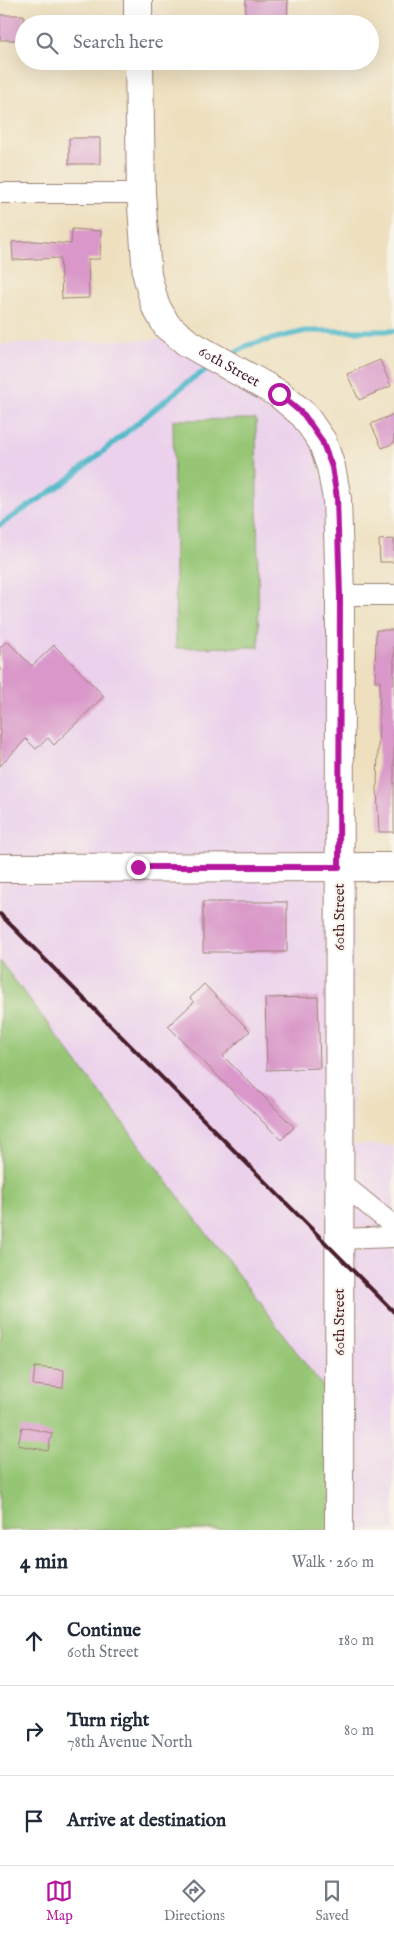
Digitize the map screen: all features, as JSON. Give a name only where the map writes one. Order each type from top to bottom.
[{"type":"street","points":[[138,0],[138,15]]},
{"type":"street","name":"60th Street","points":[[139,70],[141,193],[147,275],[155,305],[167,326],[204,353],[279,394],[304,415],[322,441],[332,467],[337,498],[340,595],[339,1530]]},
{"type":"street","points":[[0,194],[141,193]]},
{"type":"street","points":[[340,595],[394,594]]},
{"type":"street","points":[[0,868],[394,867]]},
{"type":"street","points":[[339,1180],[394,1226]]},
{"type":"street","points":[[339,1239],[394,1237]]},
{"type":"shaded area","points":[[166,339],[274,402],[314,446],[328,500],[330,857],[0,858],[0,344]]},
{"type":"shaded area","points":[[330,877],[330,1396],[0,961],[0,878]]},
{"type":"shaded area","points":[[348,877],[354,877],[353,1144],[394,1146],[394,1227],[349,1228]]},
{"type":"shaded area","points":[[394,1248],[394,1530],[348,1530],[348,1249]]},
{"type":"green space","points":[[256,419],[259,647],[176,648],[173,420]]},
{"type":"green space","points":[[0,961],[330,1396],[330,1530],[0,1530]]},
{"type":"building","points":[[246,0],[288,0],[287,15],[245,15]]},
{"type":"building","points":[[0,15],[15,15],[15,40],[0,40]]},
{"type":"building","points":[[69,138],[100,138],[100,164],[69,164]]},
{"type":"building","points":[[72,229],[101,231],[100,259],[88,259],[89,298],[62,299],[60,258],[13,260],[12,242],[34,241],[71,244]]},
{"type":"building","points":[[380,360],[391,386],[359,400],[347,374]]},
{"type":"building","points":[[394,414],[394,443],[382,448],[371,424]]},
{"type":"building","points":[[394,539],[394,562],[380,562],[379,540]]},
{"type":"building","points":[[376,630],[394,630],[394,832],[379,832],[377,788],[380,681],[375,681]]},
{"type":"building","points":[[7,641],[32,666],[54,645],[104,696],[54,745],[48,738],[36,749],[26,739],[0,766],[0,647]]},
{"type":"building","points":[[203,902],[287,902],[287,952],[203,952]]},
{"type":"building","points":[[204,984],[250,1031],[223,1056],[294,1127],[281,1140],[168,1026],[194,1002],[190,998]]},
{"type":"building","points":[[318,997],[320,1068],[267,1070],[265,998]]},
{"type":"building","points":[[35,1367],[64,1370],[63,1388],[33,1385]]},
{"type":"building","points":[[22,1427],[52,1433],[48,1451],[18,1445]]},
{"type":"waterway","points":[[229,357],[248,345],[305,331],[394,331]]},
{"type":"waterway","points":[[0,525],[64,483],[193,378],[212,367]]},
{"type":"railway","points":[[0,914],[394,1312]]},
{"type":"route","points":[[138,867],[339,867],[340,595],[337,498],[332,467],[322,441],[304,415],[279,394]]}]
